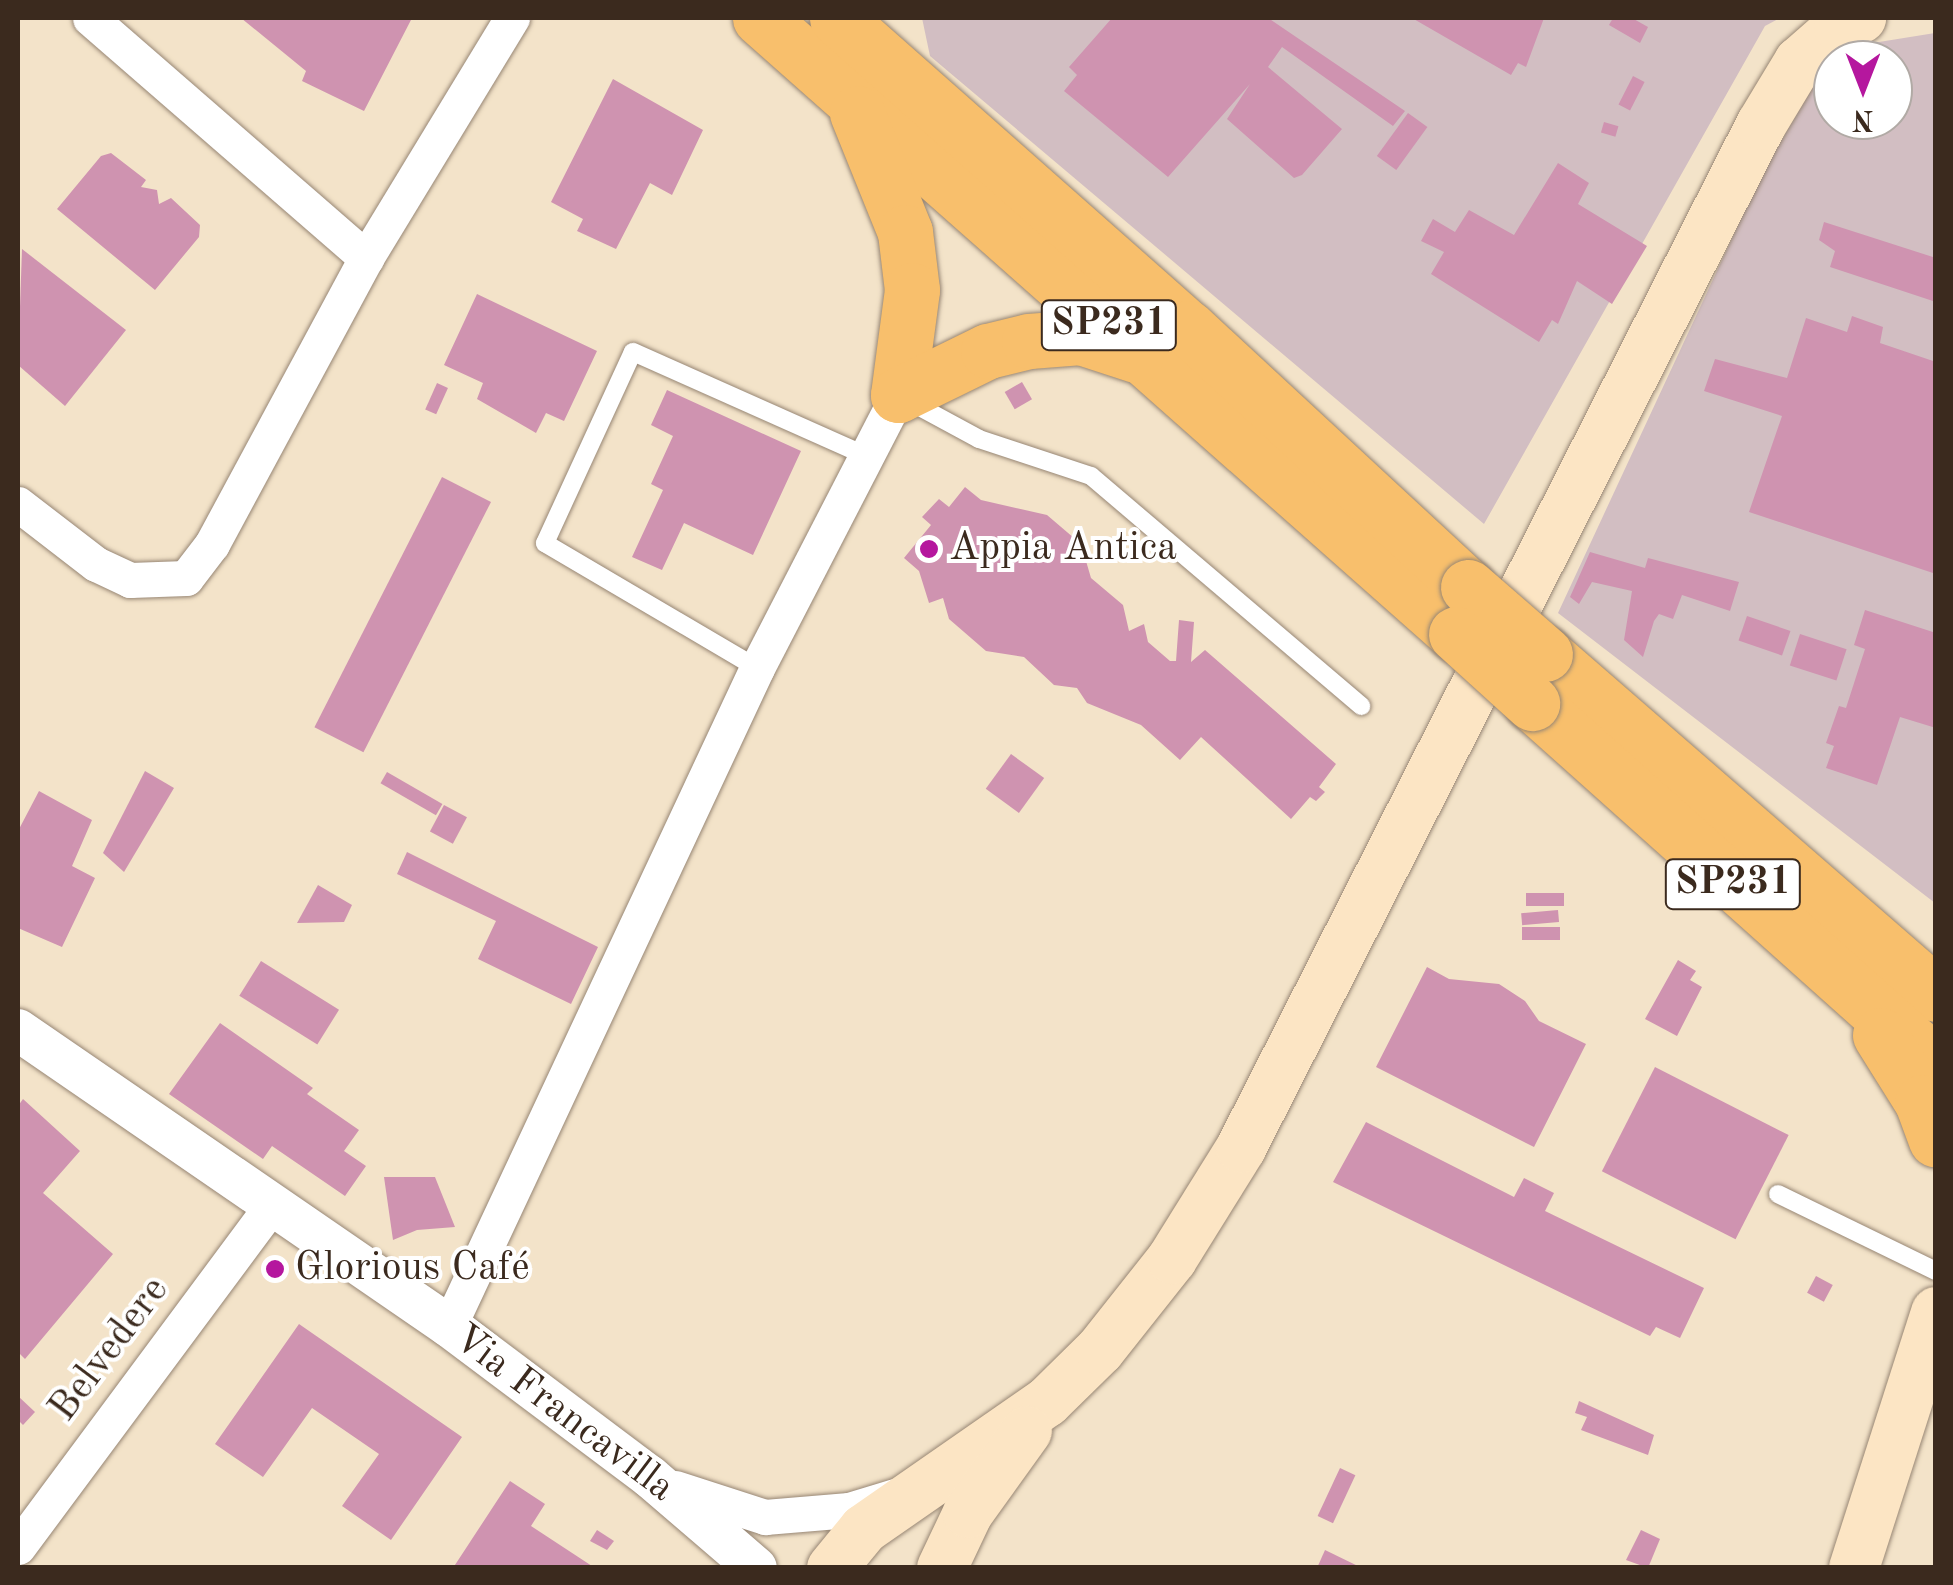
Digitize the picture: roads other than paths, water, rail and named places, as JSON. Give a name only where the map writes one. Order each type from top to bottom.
[{"type":"highway","name":"SP231","points":[[760,18],[860,45],[1188,328],[1462,611]]},
{"type":"highway","name":"SP231","points":[[860,45],[1146,359],[1462,611],[1538,678],[1852,990],[1936,1064]]},
{"type":"highway","points":[[860,45],[905,232],[912,290],[898,395]]},
{"type":"highway","points":[[898,395],[988,351],[1029,341],[1081,337],[1146,359]]},
{"type":"highway","name":"SP231","points":[[1538,678],[1780,856],[1936,994]]},
{"type":"highway","points":[[1780,856],[1936,952]]},
{"type":"highway","points":[[1852,990],[1922,1102],[1936,1140]]},
{"type":"main road","points":[[832,1568],[864,1528],[1047,1402],[1100,1350],[1172,1259],[1241,1148],[1761,125],[1799,62],[1839,27],[1862,18]]},
{"type":"main road","points":[[1854,1568],[1936,1312]]},
{"type":"main road","points":[[942,1568],[968,1513],[1047,1402]]},
{"type":"street","points":[[90,18],[366,258]]},
{"type":"street","points":[[18,504],[96,564],[130,580],[186,578],[212,544],[366,258],[512,18]]},
{"type":"street","points":[[449,1326],[757,668],[862,454],[898,395]]},
{"type":"street","name":"Via Francavilla","points":[[18,1030],[449,1326],[649,1476],[756,1568]]},
{"type":"street","name":"Belvedere","points":[[18,1547],[272,1204]]},
{"type":"street","points":[[649,1476],[714,1506],[765,1517],[849,1510],[925,1487]]},
{"type":"street","points":[[914,1568],[968,1513]]},
{"type":"lane","points":[[757,668],[546,543],[633,352],[862,454]]},
{"type":"lane","points":[[898,395],[979,439],[1091,476],[1361,706]]},
{"type":"lane","points":[[1778,1194],[1936,1271]]},
{"type":"place","name":"Appia Antica","points":[[929,549]]},
{"type":"place","name":"Glorious Café","points":[[275,1269]]}]
